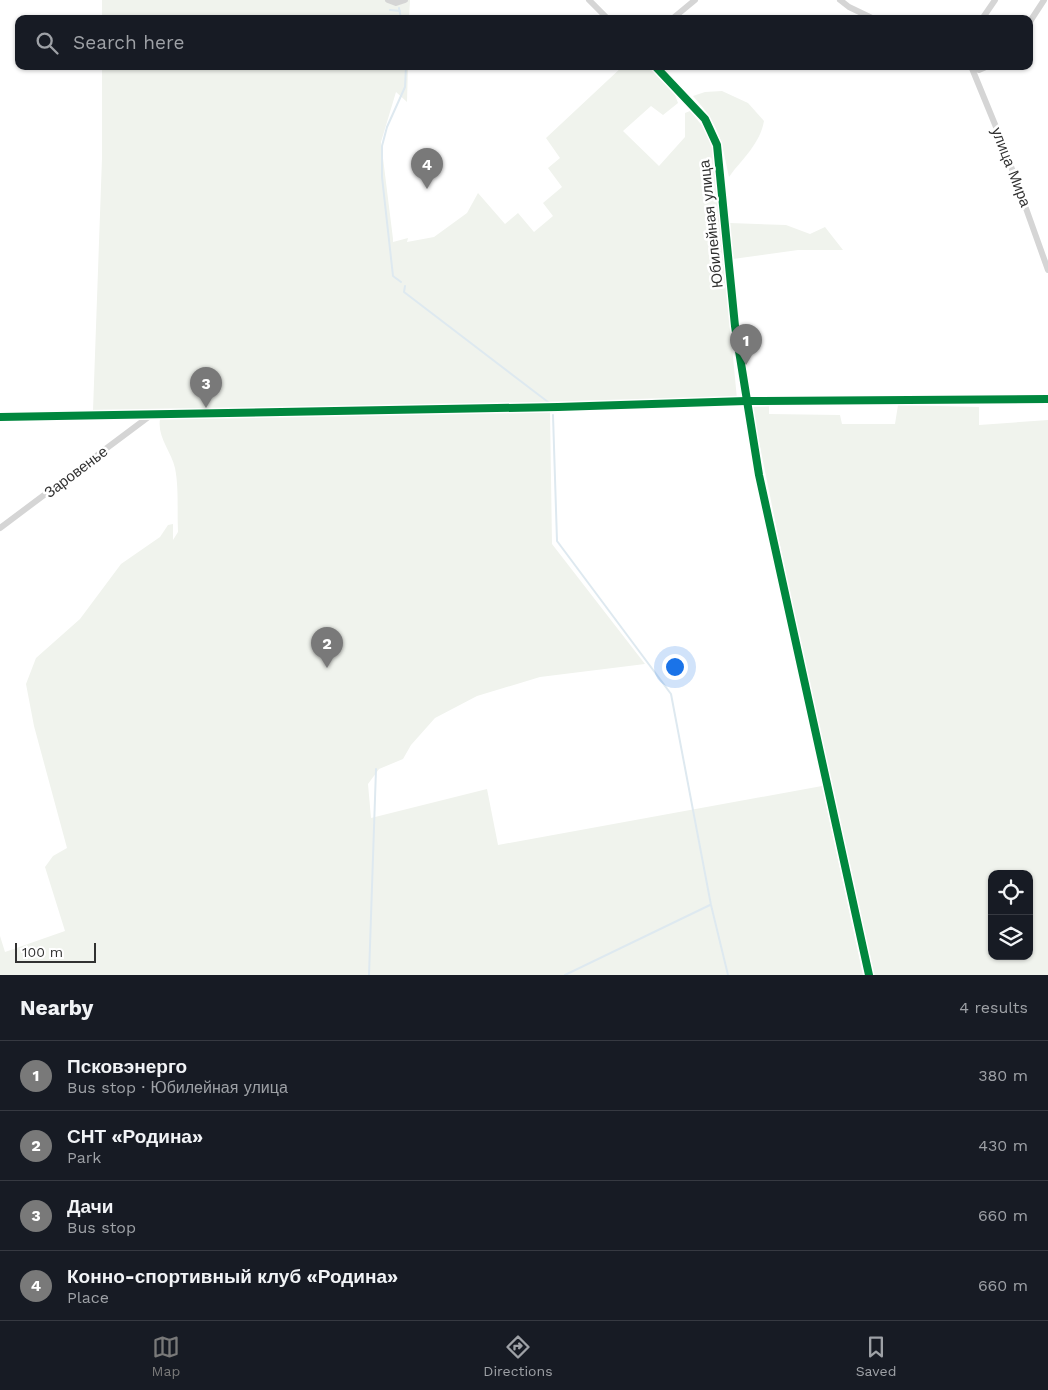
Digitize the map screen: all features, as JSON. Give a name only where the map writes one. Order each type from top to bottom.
[{"type":"street","points":[[388,0],[396,3],[405,0]]},
{"type":"street","points":[[590,0],[604,15]]},
{"type":"street","points":[[677,15],[695,0]]},
{"type":"street","points":[[840,0],[849,7],[866,15]]},
{"type":"street","points":[[985,15],[995,0]]},
{"type":"street","points":[[1033,17],[1044,0]]},
{"type":"street","name":"Юбилейная улица","points":[[659,70],[705,118],[717,145],[735,326],[759,476],[869,975]]},
{"type":"street","name":"улица Мира","points":[[972,70],[1003,144],[1048,270]]},
{"type":"street","points":[[0,417],[746,401],[1048,398]]},
{"type":"street","name":"Заровенье","points":[[0,528],[151,415]]},
{"type":"shaded area","points":[[102,0],[410,0],[409,15],[102,15]]},
{"type":"shaded area","points":[[102,70],[408,70],[407,102],[396,92],[381,142],[393,242],[408,238],[407,242],[434,237],[467,213],[478,193],[505,224],[518,213],[534,232],[553,216],[543,203],[562,187],[548,168],[560,158],[546,138],[619,70],[653,70],[675,95],[678,103],[663,115],[651,106],[623,131],[659,166],[685,137],[685,113],[690,111],[710,135],[713,146],[737,399],[93,411],[102,158]]},
{"type":"shaded area","points":[[722,91],[748,103],[764,121],[755,144],[729,177],[724,153],[714,125],[693,96],[705,92]]},
{"type":"shaded area","points":[[730,223],[786,225],[810,234],[825,227],[843,250],[798,250],[733,259]]},
{"type":"shaded area","points":[[898,405],[979,407],[979,425],[1048,420],[1048,975],[872,975],[798,634],[752,407],[769,406],[769,414],[840,415],[842,424],[895,424]]},
{"type":"shaded area","points":[[550,410],[552,544],[645,664],[540,677],[477,696],[435,718],[411,745],[403,759],[379,769],[368,784],[371,818],[487,789],[498,845],[822,786],[863,975],[0,975],[0,936],[5,952],[65,931],[45,867],[53,856],[67,848],[34,726],[26,684],[36,658],[80,619],[121,564],[160,537],[168,525],[173,524],[173,540],[178,532],[175,468],[162,438],[160,419]]},
{"type":"waterway","points":[[399,8],[400,15]]},
{"type":"waterway","points":[[390,10],[400,11]]},
{"type":"waterway","points":[[401,282],[393,276],[382,177],[382,146],[387,127],[405,87],[406,70]]},
{"type":"waterway","points":[[405,286],[404,292],[552,405]]},
{"type":"waterway","points":[[553,415],[557,541],[671,694],[711,905],[728,975]]},
{"type":"waterway","points":[[369,975],[376,769]]},
{"type":"waterway","points":[[565,975],[710,905]]},
{"type":"cycle path","points":[[659,70],[705,119],[717,145],[735,326],[759,475],[869,975]]},
{"type":"cycle path","points":[[0,417],[558,407],[746,401],[1048,399]]},
{"type":"place","name":"Конно-спортивный клуб «Родина»","points":[[427,189]]},
{"type":"place","name":"Псковэнерго","points":[[746,365]]},
{"type":"place","name":"Дачи","points":[[206,408]]},
{"type":"place","name":"СНТ «Родина»","points":[[327,668]]}]
